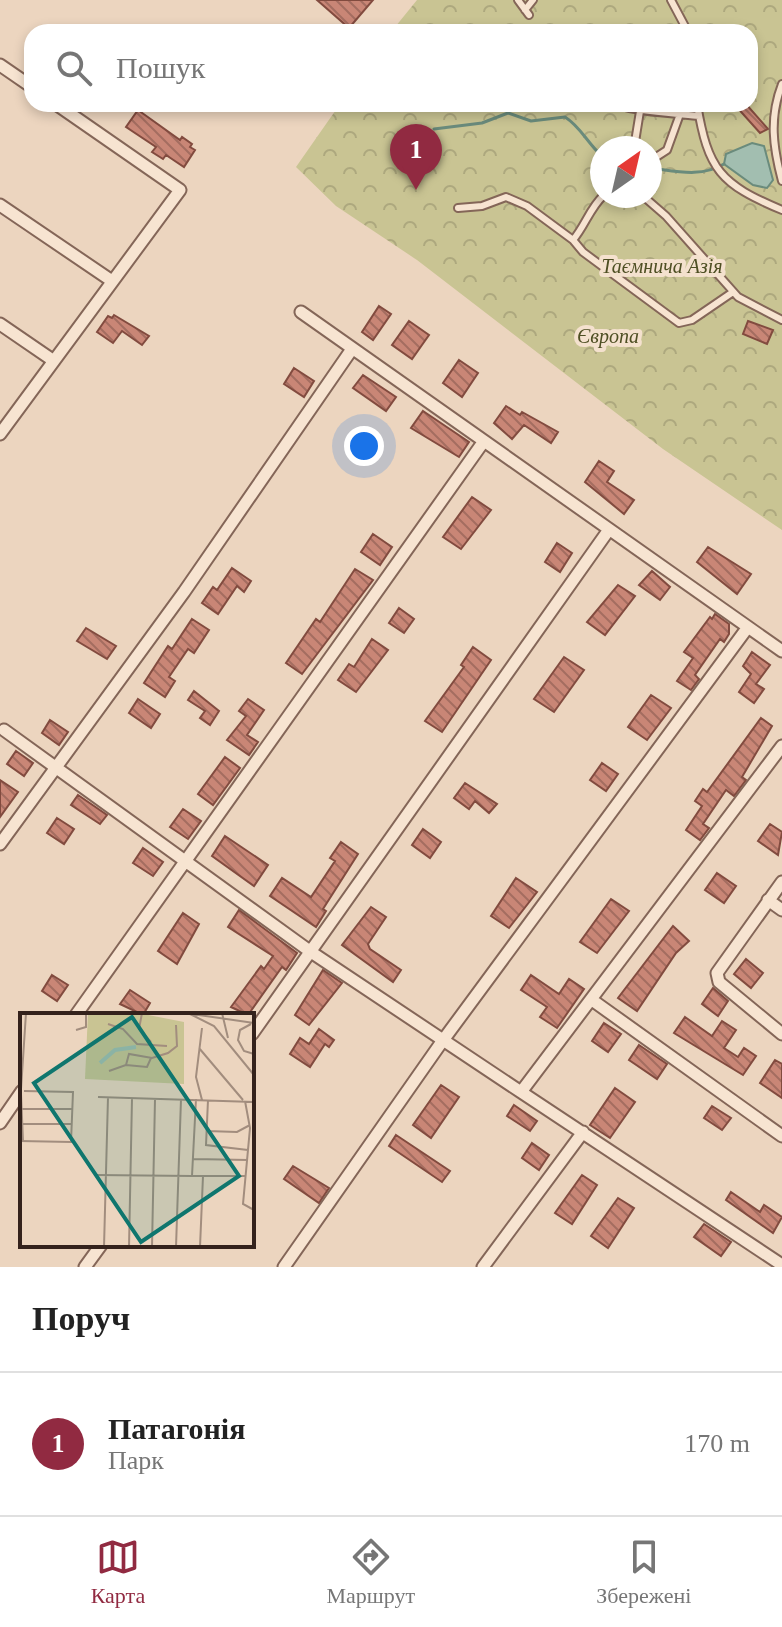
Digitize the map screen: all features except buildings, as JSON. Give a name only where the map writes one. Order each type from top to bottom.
[{"type":"street","points":[[0,65],[24,82]]},
{"type":"street","points":[[0,434],[180,190],[68,112]]},
{"type":"street","points":[[0,205],[112,281]]},
{"type":"street","points":[[301,312],[782,651]]},
{"type":"street","points":[[0,324],[54,361]]},
{"type":"street","points":[[0,844],[184,592],[352,349]]},
{"type":"street","points":[[77,1013],[484,441]]},
{"type":"street","points":[[254,1031],[608,531]]},
{"type":"street","points":[[284,1267],[441,1043],[748,627]]},
{"type":"street","points":[[4,730],[441,1043],[583,1132],[782,1265]]},
{"type":"street","points":[[521,1092],[782,746]]},
{"type":"street","points":[[782,882],[717,973],[719,982],[782,1034]]},
{"type":"street","points":[[768,900],[782,910]]},
{"type":"street","points":[[592,1000],[782,1136]]},
{"type":"street","points":[[0,1123],[20,1094]]},
{"type":"street","points":[[483,1267],[583,1132]]},
{"type":"street","points":[[85,1267],[100,1247]]},
{"type":"lane","points":[[518,0],[527,13],[533,0]]},
{"type":"lane","points":[[671,0],[684,24]]},
{"type":"lane","points":[[782,84],[772,118],[774,150],[782,181]]},
{"type":"lane","points":[[636,136],[639,112]]},
{"type":"lane","points":[[671,112],[699,116]]},
{"type":"lane","points":[[698,112],[710,162],[733,184],[782,210]]},
{"type":"lane","points":[[662,153],[667,150],[680,114]]},
{"type":"lane","points":[[458,208],[482,206],[506,197],[527,206],[679,323],[692,320],[733,292]]},
{"type":"lane","points":[[573,240],[587,223],[593,208]]},
{"type":"lane","points":[[657,208],[733,292],[754,308],[782,320]]},
{"type":"green space","points":[[417,0],[782,0],[782,530],[663,449],[417,260],[336,206],[296,167],[334,112],[758,112],[758,24],[398,24]]},
{"type":"shaded area","points":[[752,143],[764,146],[773,180],[767,188],[753,185],[724,164],[726,154]]},
{"type":"waterway","points":[[434,129],[482,123],[508,113],[531,121],[565,117],[590,142]]},
{"type":"waterway","points":[[662,170],[697,172],[724,164]]},
{"type":"place","name":"Патагонія","points":[[416,190]]},
{"type":"park label","name":"Таємнича Азія","points":[[662,266]]},
{"type":"park label","name":"Європа","points":[[608,336]]}]
